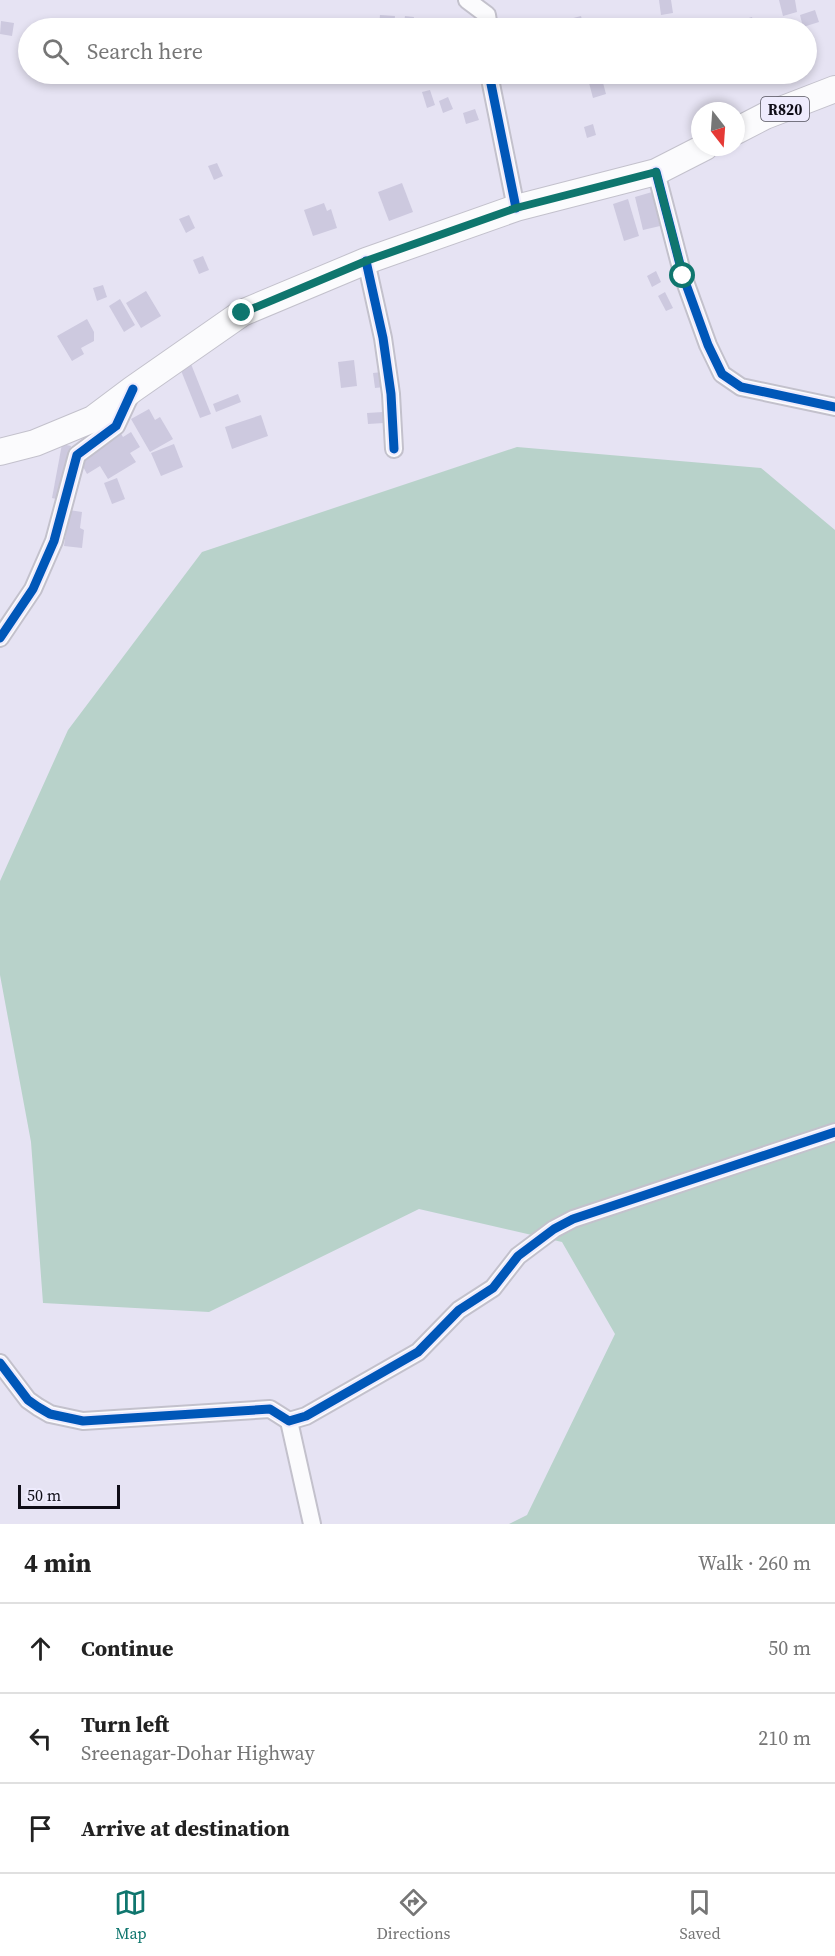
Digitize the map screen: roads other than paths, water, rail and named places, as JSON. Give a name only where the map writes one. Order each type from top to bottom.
[{"type":"main road","name":"R820","points":[[745,126],[765,116],[835,89]]},
{"type":"main road","points":[[0,452],[35,443],[93,419],[242,313],[366,261],[516,208],[656,172],[691,154]]},
{"type":"street","points":[[467,0],[487,15],[487,18]]},
{"type":"street","points":[[491,84],[516,208]]},
{"type":"street","points":[[656,172],[683,276],[708,345],[722,374],[741,387],[835,407]]},
{"type":"street","points":[[366,261],[383,338],[391,394],[394,449]]},
{"type":"street","points":[[0,638],[33,590],[54,541],[77,456],[116,426],[133,389]]},
{"type":"street","points":[[289,1421],[306,1416],[418,1352],[459,1310],[493,1288],[518,1256],[554,1229],[573,1219],[835,1132]]},
{"type":"street","points":[[0,1363],[28,1400],[38,1407],[50,1414],[83,1421],[270,1409],[289,1421],[312,1524]]}]
